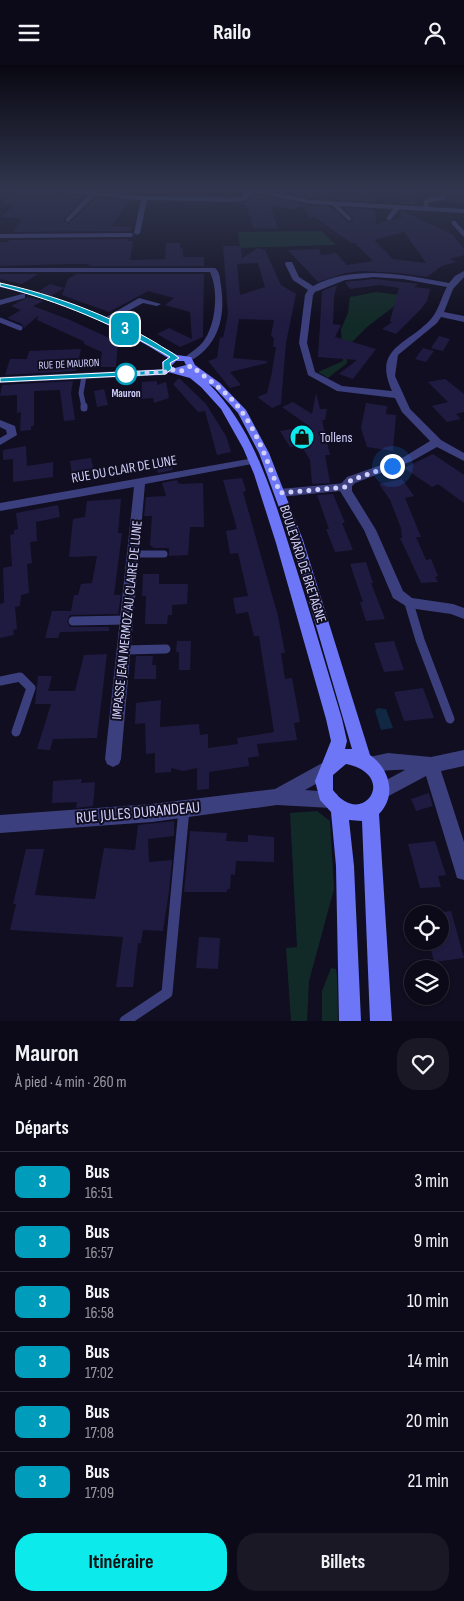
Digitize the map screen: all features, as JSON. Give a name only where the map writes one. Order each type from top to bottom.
[{"type":"main road","name":"BOULEVARD DE BRETAGNE","points":[[1,289],[52,304],[109,327],[139,342],[217,385],[242,412],[264,453],[280,493],[367,762]]},
{"type":"main road","name":"BOULEVARD DE BRETAGNE","points":[[1,289],[47,298],[105,320],[140,337],[195,378],[224,407],[239,430],[254,461],[283,545],[339,741],[329,765]]},
{"type":"main road","points":[[335,804],[355,813],[370,810],[376,805],[383,791],[378,772],[367,762],[346,756],[329,765],[324,784],[335,804],[345,866],[350,1021]]},
{"type":"main road","points":[[370,810],[381,1021]]},
{"type":"street","points":[[0,235],[52,235]]},
{"type":"street","points":[[289,264],[296,278],[313,290]]},
{"type":"street","points":[[0,270],[212,270],[215,272],[217,284],[218,316],[214,332],[205,346],[178,364]]},
{"type":"street","points":[[464,273],[454,279],[450,285],[440,314],[394,354],[390,376],[406,410],[437,442],[464,458]]},
{"type":"street","points":[[398,395],[340,389],[310,373],[303,343],[308,295],[313,290],[344,278],[361,274],[401,276],[450,285]]},
{"type":"street","points":[[1,289],[5,295],[1,303]]},
{"type":"street","points":[[1,303],[22,295]]},
{"type":"street","points":[[105,320],[142,300],[157,304]]},
{"type":"street","points":[[440,314],[464,319]]},
{"type":"street","name":"RUE DE MAURON","points":[[0,380],[165,372],[178,364]]},
{"type":"street","points":[[0,423],[12,427],[12,435],[0,441]]},
{"type":"street","points":[[437,442],[408,459],[351,480],[346,487],[346,491],[370,530],[398,594],[408,603],[454,609],[464,614]]},
{"type":"street","name":"RUE DU CLAIR DE LUNE","points":[[1,509],[140,481],[254,461]]},
{"type":"street","name":"IMPASSE JEAN MERMOZ AU CLAIRE DE LUNE","points":[[113,759],[140,481]]},
{"type":"street","points":[[280,493],[346,487]]},
{"type":"street","points":[[383,791],[431,765],[464,758]]},
{"type":"street","points":[[367,762],[388,761],[431,765]]},
{"type":"street","name":"RUE JULES DURANDEAU","points":[[276,797],[329,765]]},
{"type":"street","points":[[431,765],[464,871]]},
{"type":"street","name":"RUE JULES DURANDEAU","points":[[0,824],[184,809],[276,797],[335,804]]},
{"type":"lane","points":[[0,321],[20,328]]},
{"type":"lane","points":[[84,376],[81,393],[84,408]]},
{"type":"lane","points":[[133,554],[164,554]]},
{"type":"lane","points":[[408,603],[450,719]]},
{"type":"lane","points":[[73,621],[127,620]]},
{"type":"lane","points":[[124,650],[166,649]]},
{"type":"lane","points":[[0,681],[20,677],[31,688],[16,732]]},
{"type":"lane","points":[[126,1021],[167,993],[184,809]]},
{"type":"green space","points":[[238,235],[325,235],[336,245],[240,248]]},
{"type":"green space","points":[[376,292],[400,295],[397,304],[367,327],[346,348],[347,363],[328,378],[318,372],[343,361],[341,329],[348,313],[350,297]]},
{"type":"green space","points":[[317,811],[330,821],[334,889],[309,981],[307,1021],[291,1021],[286,948],[297,947],[290,813]]},
{"type":"green space","points":[[331,968],[336,969],[337,976],[338,1021],[322,1021],[322,991]]},
{"type":"water","points":[[378,708],[386,709],[393,728],[381,730],[375,711]]},
{"type":"building","points":[[339,235],[394,235],[374,240],[393,259],[426,263],[406,235],[452,235],[464,249],[464,255],[450,259],[456,262],[442,266],[427,277],[363,271],[346,273],[318,282],[288,250],[319,249],[321,255],[336,253],[347,265],[373,261],[355,243],[351,243]]},
{"type":"building","points":[[128,239],[128,241],[133,241],[130,260],[165,259],[166,243],[180,243],[180,249],[183,248],[183,257],[204,257],[204,266],[87,266],[90,264],[73,264],[0,266],[0,242],[8,242],[9,240]]},
{"type":"building","points":[[223,246],[241,246],[242,258],[258,248],[265,250],[281,285],[296,294],[286,343],[281,404],[272,408],[257,397],[267,393],[271,377],[276,347],[273,347],[274,339],[271,335],[274,320],[239,319],[233,358],[267,361],[267,363],[230,372],[241,385],[230,388],[208,361],[217,358],[220,337],[223,338],[228,314]],"holes":[[[258,263],[265,287],[240,295],[237,264]]]},
{"type":"building","points":[[0,274],[38,274],[22,284],[0,279]]},
{"type":"building","points":[[76,274],[204,274],[203,337],[180,347],[157,334],[169,328],[192,339],[190,312],[165,305],[174,298],[148,291],[109,312],[62,295],[68,279]]},
{"type":"building","points":[[374,279],[419,284],[414,287],[430,289],[427,301],[421,309],[396,334],[382,329],[392,322],[390,321],[399,288],[380,285],[350,289],[345,282]]},
{"type":"building","points":[[50,284],[64,288],[51,296],[37,292]]},
{"type":"building","points":[[337,285],[334,297],[333,324],[341,325],[335,337],[376,349],[353,379],[339,374],[357,360],[318,357],[322,291]]},
{"type":"building","points":[[28,297],[43,301],[33,306],[70,320],[118,342],[116,367],[100,367],[102,352],[84,344],[83,339],[83,341],[37,320],[38,316],[24,328],[22,324],[7,318],[21,310],[11,306]]},
{"type":"building","points":[[439,336],[450,339],[443,351],[431,348]]},
{"type":"building","points":[[423,348],[434,351],[426,362],[415,359]]},
{"type":"building","points":[[81,349],[76,371],[5,375],[10,359],[27,359],[29,351]]},
{"type":"building","points":[[179,378],[206,404],[226,436],[231,452],[217,455],[205,411],[198,412],[173,384]]},
{"type":"building","points":[[445,379],[464,394],[464,412],[456,414],[461,419],[447,422],[432,406],[448,402],[428,382]]},
{"type":"building","points":[[73,381],[71,393],[75,420],[64,421],[60,390],[34,391],[34,426],[31,426],[31,430],[20,431],[21,412],[17,413],[17,395],[0,396],[2,385]]},
{"type":"building","points":[[157,381],[157,385],[166,382],[169,398],[154,403],[153,398],[141,399],[142,382]]},
{"type":"building","points":[[104,389],[108,405],[97,407],[94,391]]},
{"type":"building","points":[[316,393],[320,409],[327,409],[325,420],[322,420],[330,455],[325,455],[330,483],[312,484],[310,460],[301,445],[290,447],[280,431],[309,426],[282,407],[293,402],[312,414]]},
{"type":"building","points":[[366,403],[387,406],[386,414],[396,415],[393,451],[367,447],[361,428]]},
{"type":"building","points":[[26,446],[27,466],[53,462],[53,477],[13,482],[13,459],[3,460],[3,450]]},
{"type":"building","points":[[433,454],[464,475],[464,503],[438,484],[432,487],[404,468]]},
{"type":"building","points":[[168,455],[173,470],[158,473],[153,458]]},
{"type":"building","points":[[91,458],[94,472],[72,476],[70,461]]},
{"type":"building","points":[[242,478],[246,491],[243,492],[278,616],[285,653],[281,653],[285,679],[292,678],[300,722],[294,723],[297,740],[257,744],[259,756],[248,758],[249,766],[209,772],[209,789],[197,790],[197,768],[183,771],[171,768],[171,772],[155,773],[155,753],[146,754],[145,723],[135,724],[136,703],[161,700],[160,727],[199,724],[200,735],[208,734],[208,748],[238,744],[237,738],[274,732],[259,636],[254,636],[248,612],[236,614],[233,598],[248,596],[238,553],[230,554],[226,531],[237,529],[223,480]]},
{"type":"building","points":[[402,479],[414,496],[405,498],[421,537],[416,537],[426,560],[431,559],[438,576],[435,577],[438,582],[421,583],[400,538],[402,538],[401,528],[390,500],[379,484]]},
{"type":"building","points":[[177,480],[178,483],[182,484],[203,483],[204,527],[190,527],[188,555],[169,556],[169,548],[154,548],[150,545],[152,516],[144,516],[146,497],[166,496],[162,483]]},
{"type":"building","points":[[333,494],[345,523],[342,523],[353,550],[335,552],[326,529],[329,529],[317,495]]},
{"type":"building","points":[[121,499],[118,533],[122,533],[114,595],[121,595],[118,614],[70,615],[67,621],[70,627],[109,627],[109,631],[60,632],[58,638],[45,638],[52,611],[71,611],[74,595],[78,595],[81,584],[92,583],[97,556],[69,557],[73,519],[85,517],[87,501]]},
{"type":"building","points":[[58,505],[60,517],[36,522],[37,541],[30,542],[32,563],[27,564],[29,593],[21,595],[20,606],[15,607],[17,629],[13,630],[14,635],[0,638],[0,604],[4,603],[3,568],[12,566],[10,535],[14,534],[14,530],[18,529],[16,513]]},
{"type":"building","points":[[366,562],[373,583],[371,583],[385,619],[366,621],[360,602],[363,602],[350,564]]},
{"type":"building","points":[[143,574],[159,574],[159,584],[188,584],[187,604],[172,605],[172,615],[168,615],[167,624],[145,624],[146,596],[142,596]]},
{"type":"building","points":[[177,641],[191,641],[190,670],[179,670],[179,652],[176,652]]},
{"type":"building","points":[[394,641],[404,670],[384,672],[374,643]]},
{"type":"building","points":[[107,654],[97,738],[53,739],[50,750],[37,749],[51,704],[35,704],[38,676],[52,676],[48,691],[75,691],[84,655]]},
{"type":"building","points":[[136,656],[153,656],[152,665],[156,665],[156,679],[134,679]]},
{"type":"building","points":[[423,688],[434,718],[404,721],[394,692]]},
{"type":"building","points":[[82,779],[81,783],[95,782],[93,806],[76,808],[77,802],[52,803],[53,781]]},
{"type":"building","points":[[429,793],[433,806],[416,811],[411,799]]},
{"type":"building","points":[[174,821],[174,836],[148,839],[149,862],[172,860],[169,891],[163,931],[143,930],[141,943],[138,943],[133,987],[116,987],[123,937],[10,930],[16,904],[13,904],[26,849],[44,849],[35,895],[95,899],[104,848],[135,850],[138,825]]},
{"type":"building","points":[[190,831],[227,833],[226,841],[248,842],[248,835],[274,837],[274,862],[236,861],[235,875],[231,874],[230,889],[227,889],[227,892],[184,892]]},
{"type":"building","points":[[435,841],[446,875],[438,876],[441,887],[420,888],[408,844]]},
{"type":"building","points":[[449,911],[451,911],[464,958],[434,960],[431,950],[449,950]]},
{"type":"building","points":[[199,937],[220,938],[218,969],[196,968]]},
{"type":"bus line","name":"3","points":[[0,285],[20,289],[86,312],[140,337],[175,358],[166,362],[166,366],[169,369],[165,372],[0,380]]},
{"type":"place","name":"Mauron","points":[[126,374]]},
{"type":"place","name":"Tollens","points":[[302,437]]},
{"type":"route","points":[[126,374],[123,374],[165,372],[169,369],[181,371],[191,366],[217,385],[242,412],[264,453],[280,493],[346,487],[351,480],[392,466]]}]
